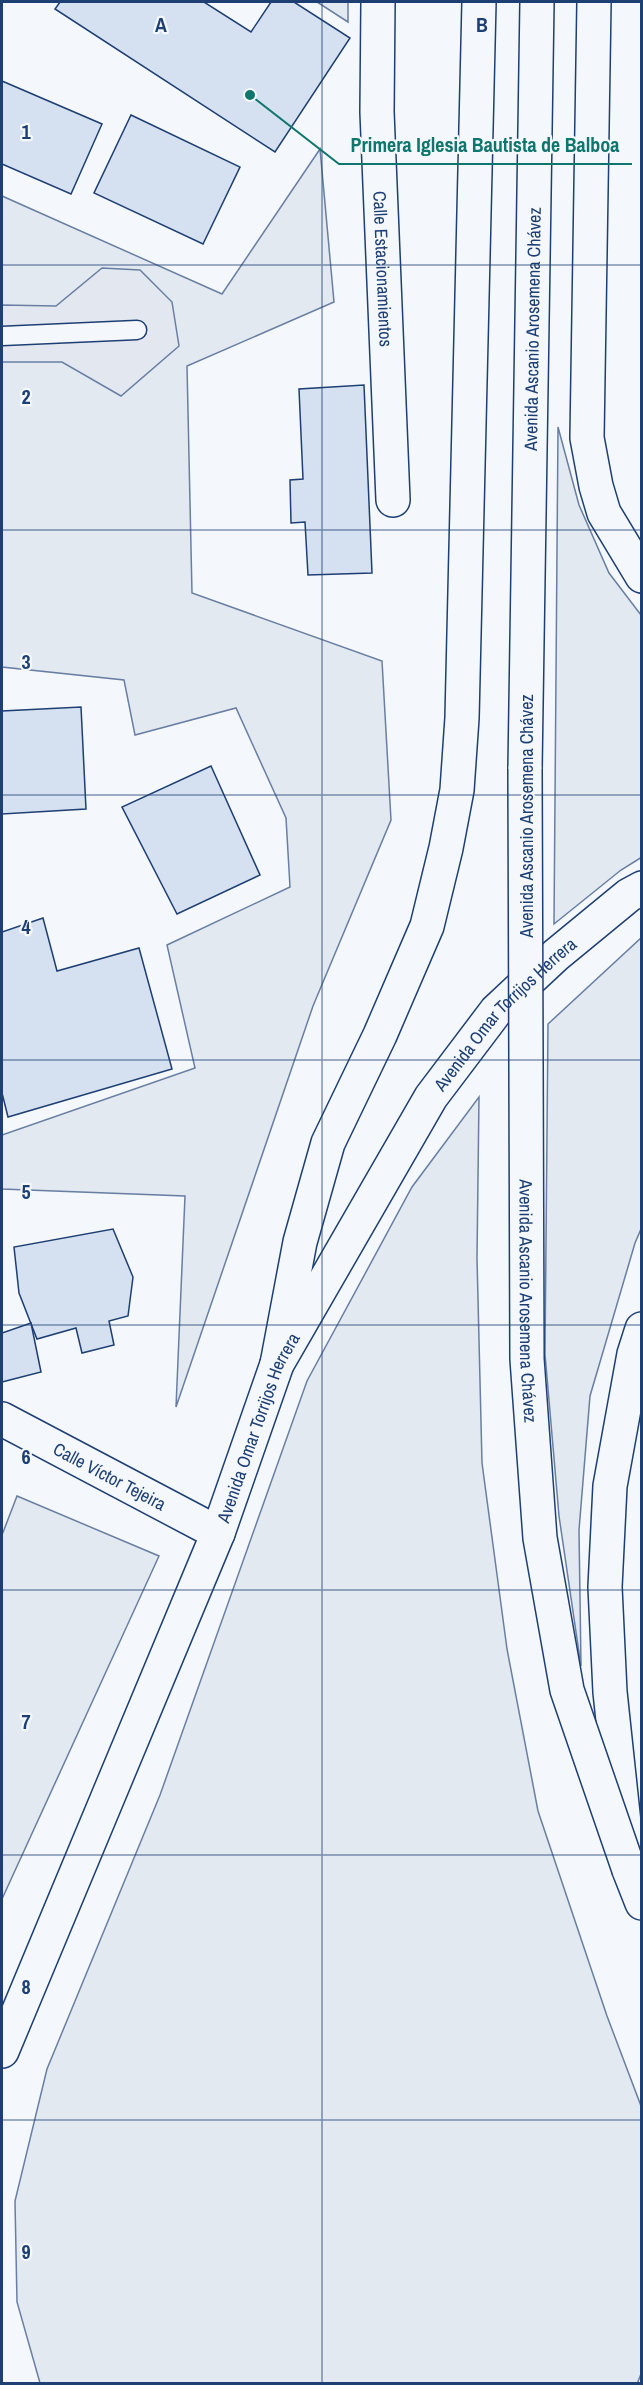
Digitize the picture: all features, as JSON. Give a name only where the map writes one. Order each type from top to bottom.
[{"type":"main road","name":"Calle Estacionamientos","points":[[378,2],[377,112],[393,500]]},
{"type":"main road","points":[[277,1364],[300,1242],[328,1143],[380,1035],[427,926],[457,790],[462,718],[479,2]]},
{"type":"main road","name":"Avenida Ascanio Arosemena Chávez","points":[[537,2],[525,769],[527,1359],[540,1538],[567,1690],[629,1870]]},
{"type":"main road","points":[[594,2],[587,438],[596,486],[604,513],[642,576]]},
{"type":"main road","name":"Avenida Omar Torrijos Herrera","points":[[2,2051],[218,1533],[277,1364],[431,1097],[496,1011],[556,955],[629,895],[642,888]]},
{"type":"main road","points":[[642,1329],[634,1354],[610,1486],[605,1587],[610,1692],[629,1870],[642,1903]]},
{"type":"main road","name":"Calle Víctor Tejeira","points":[[2,1419],[218,1533]]},
{"type":"lane","points":[[2,336],[137,330]]},
{"type":"shaded area","points":[[317,2],[348,2],[348,22]]},
{"type":"shaded area","points":[[320,149],[334,302],[187,366],[192,593],[382,661],[391,820],[313,1006],[176,1407],[185,1196],[2,1189],[2,1135],[195,1068],[167,945],[290,887],[286,818],[236,708],[135,735],[124,680],[2,667],[2,196],[222,294]]},
{"type":"shaded area","points":[[102,268],[140,270],[172,302],[179,346],[121,396],[62,362],[2,362],[2,305],[56,306]]},
{"type":"shaded area","points":[[558,427],[579,505],[609,573],[641,615],[642,857],[621,870],[554,924]]},
{"type":"shaded area","points":[[641,938],[641,1229],[590,1396],[579,1530],[581,1666],[559,1516],[545,1354],[548,1024]]},
{"type":"shaded area","points":[[479,1097],[477,1258],[482,1463],[507,1649],[538,1811],[607,2016],[641,2106],[641,2374],[637,2384],[40,2383],[17,2302],[15,2201],[47,2069],[160,1795],[307,1381],[412,1187]]},
{"type":"shaded area","points":[[17,1496],[159,1556],[2,1899],[2,1535]]},
{"type":"building","points":[[60,2],[204,2],[251,32],[271,2],[294,2],[350,38],[275,152],[55,9]]},
{"type":"building","points":[[2,81],[102,124],[71,194],[2,164]]},
{"type":"building","points":[[131,115],[240,167],[203,244],[94,193]]},
{"type":"building","points":[[364,385],[372,573],[308,575],[305,522],[291,523],[290,480],[303,479],[299,389]]},
{"type":"building","points":[[81,707],[86,809],[2,814],[2,711]]},
{"type":"building","points":[[211,766],[260,875],[177,914],[122,807]]},
{"type":"building","points":[[43,918],[57,971],[139,948],[172,1069],[8,1117],[2,1093],[2,932]]},
{"type":"building","points":[[113,1229],[133,1277],[128,1316],[109,1321],[114,1345],[82,1353],[76,1328],[37,1339],[19,1293],[14,1247]]},
{"type":"building","points":[[31,1323],[41,1372],[2,1382],[2,1333]]},
{"type":"place","name":"Primera Iglesia Bautista de Balboa","points":[[250,95]]}]
